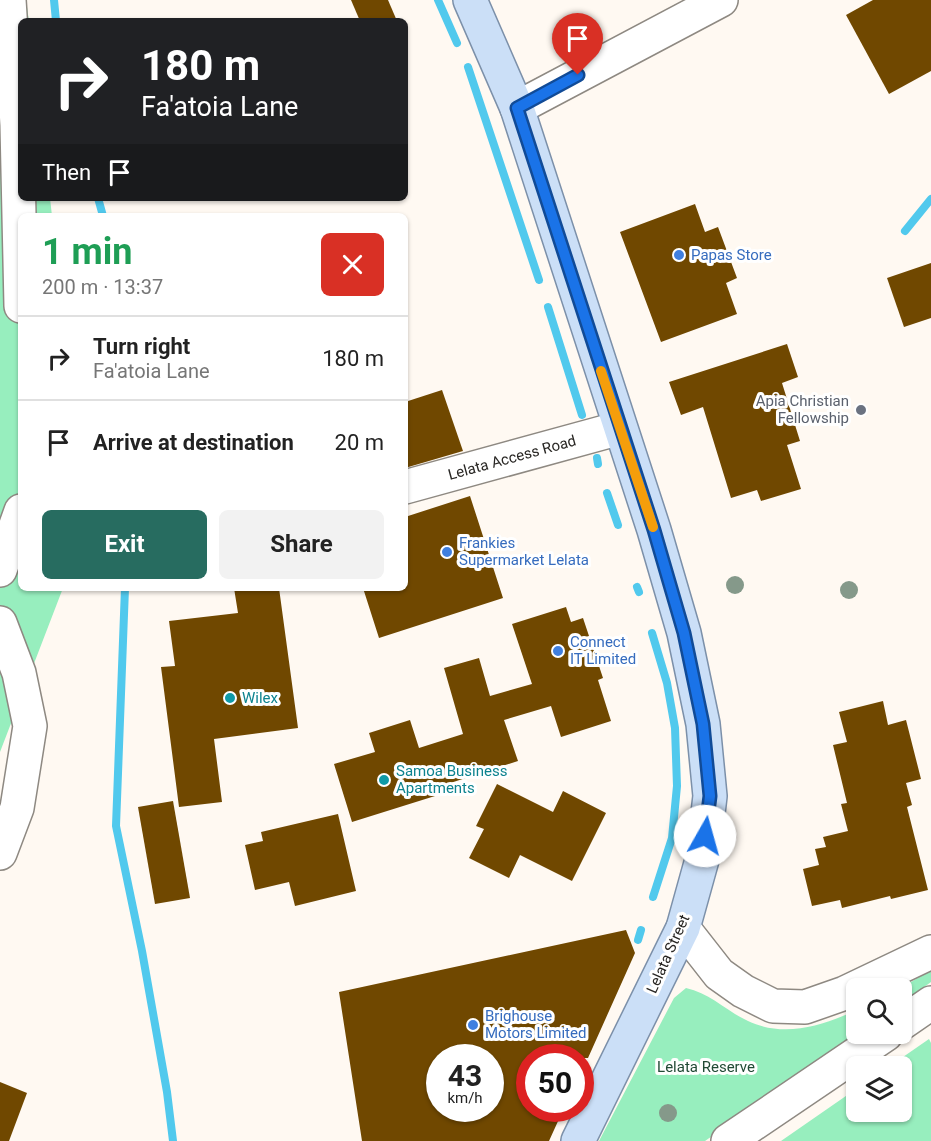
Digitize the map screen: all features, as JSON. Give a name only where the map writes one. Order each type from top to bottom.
[{"type":"main road","name":"Lelata Street","points":[[470,0],[517,108],[676,604],[703,724],[710,796],[703,856],[682,928],[578,1141]]},
{"type":"street","points":[[9,0],[18,170]]},
{"type":"street","points":[[517,108],[721,0]]},
{"type":"street","name":"Lelata Access Road","points":[[408,486],[620,429]]},
{"type":"street","points":[[0,570],[18,519]]},
{"type":"street","points":[[0,576],[18,562]]},
{"type":"street","points":[[0,622],[19,673],[30,726],[17,808],[0,853]]},
{"type":"street","points":[[682,928],[719,974],[743,991],[773,1006],[805,1007],[845,993],[931,952]]},
{"type":"street","points":[[912,1016],[931,1003]]},
{"type":"street","points":[[728,1141],[871,1044]]},
{"type":"green space","points":[[0,0],[26,0],[29,18],[18,18],[18,201],[50,201],[52,213],[18,213],[18,591],[62,591],[0,752]]},
{"type":"green space","points":[[931,970],[931,982],[912,996],[912,981]]},
{"type":"green space","name":"Lelata Reserve","points":[[686,988],[695,990],[748,1021],[775,1029],[803,1028],[846,1014],[846,1042],[705,1141],[599,1141],[674,998]]},
{"type":"green space","points":[[929,1039],[931,1043],[931,1141],[781,1141],[846,1096],[846,1122],[912,1122],[912,1056],[904,1056]]},
{"type":"building","points":[[351,0],[388,0],[396,18],[359,18]]},
{"type":"building","points":[[873,0],[931,0],[931,71],[889,94],[846,15]]},
{"type":"building","name":"Papas Store","points":[[695,204],[705,232],[718,227],[737,278],[726,283],[737,314],[661,342],[620,232]]},
{"type":"building","points":[[931,263],[931,318],[904,327],[887,278]]},
{"type":"building","points":[[787,344],[798,377],[782,383],[800,441],[787,445],[801,489],[761,501],[757,490],[731,498],[703,407],[681,415],[669,382]]},
{"type":"building","points":[[442,390],[463,451],[408,467],[408,401]]},
{"type":"building","name":"Frankies Supermarket Lelata","points":[[470,496],[503,598],[379,638],[364,591],[408,591],[408,516]]},
{"type":"building","name":"Wilex","points":[[234,591],[279,591],[298,728],[214,739],[222,802],[179,807],[161,667],[175,666],[169,621],[238,613]]},
{"type":"building","points":[[566,607],[571,622],[583,618],[603,678],[598,680],[611,721],[561,737],[551,706],[504,720],[518,761],[432,789],[435,796],[352,822],[334,764],[375,752],[369,733],[410,720],[419,748],[463,734],[444,668],[479,658],[490,696],[532,684],[512,624]]},
{"type":"building","points":[[883,701],[888,725],[906,720],[921,779],[906,783],[912,805],[907,807],[928,890],[891,899],[890,896],[842,908],[840,900],[812,906],[803,869],[819,865],[815,849],[826,847],[823,837],[848,831],[841,804],[847,803],[833,745],[847,742],[839,712]]},
{"type":"building","points":[[497,784],[553,812],[563,791],[606,813],[572,881],[520,855],[509,878],[469,858],[484,829],[476,826]]},
{"type":"building","points":[[173,801],[190,898],[155,904],[138,807]]},
{"type":"building","points":[[338,814],[356,891],[295,906],[289,882],[255,890],[245,845],[263,841],[261,832]]},
{"type":"building","name":"Brighouse Motors Limited","points":[[626,930],[635,953],[594,1045],[516,1044],[516,1122],[558,1122],[549,1141],[362,1141],[339,992]]},
{"type":"building","points":[[0,1082],[27,1093],[9,1141],[0,1141]]},
{"type":"waterway","points":[[54,0],[56,18]]},
{"type":"waterway","points":[[438,0],[457,43]]},
{"type":"waterway","points":[[468,67],[539,280]]},
{"type":"waterway","points":[[905,231],[931,199]]},
{"type":"waterway","points":[[99,201],[102,213]]},
{"type":"waterway","points":[[548,307],[582,415]]},
{"type":"waterway","points":[[597,458],[598,464]]},
{"type":"waterway","points":[[607,493],[618,525]]},
{"type":"waterway","points":[[637,587],[639,592]]},
{"type":"waterway","points":[[125,591],[116,826],[142,951],[167,1092],[173,1141]]},
{"type":"waterway","points":[[652,633],[667,683],[675,728],[677,786],[672,838],[653,897]]},
{"type":"waterway","points":[[638,940],[641,930]]},
{"type":"slow traffic","points":[[601,371],[653,527]]},
{"type":"place","name":"Papas Store","points":[[679,255]]},
{"type":"place","name":"Apia Christian Fellowship","points":[[861,410]]},
{"type":"place","name":"Frankies Supermarket Lelata","points":[[447,552]]},
{"type":"place","name":"Connect IT Limited","points":[[558,651]]},
{"type":"place","name":"Wilex","points":[[230,698]]},
{"type":"place","name":"Samoa Business Apartments","points":[[384,780]]},
{"type":"place","name":"Brighouse Motors Limited","points":[[473,1025]]},
{"type":"route","points":[[578,75],[517,108],[654,530],[684,633],[703,724],[710,796],[705,836]]}]
